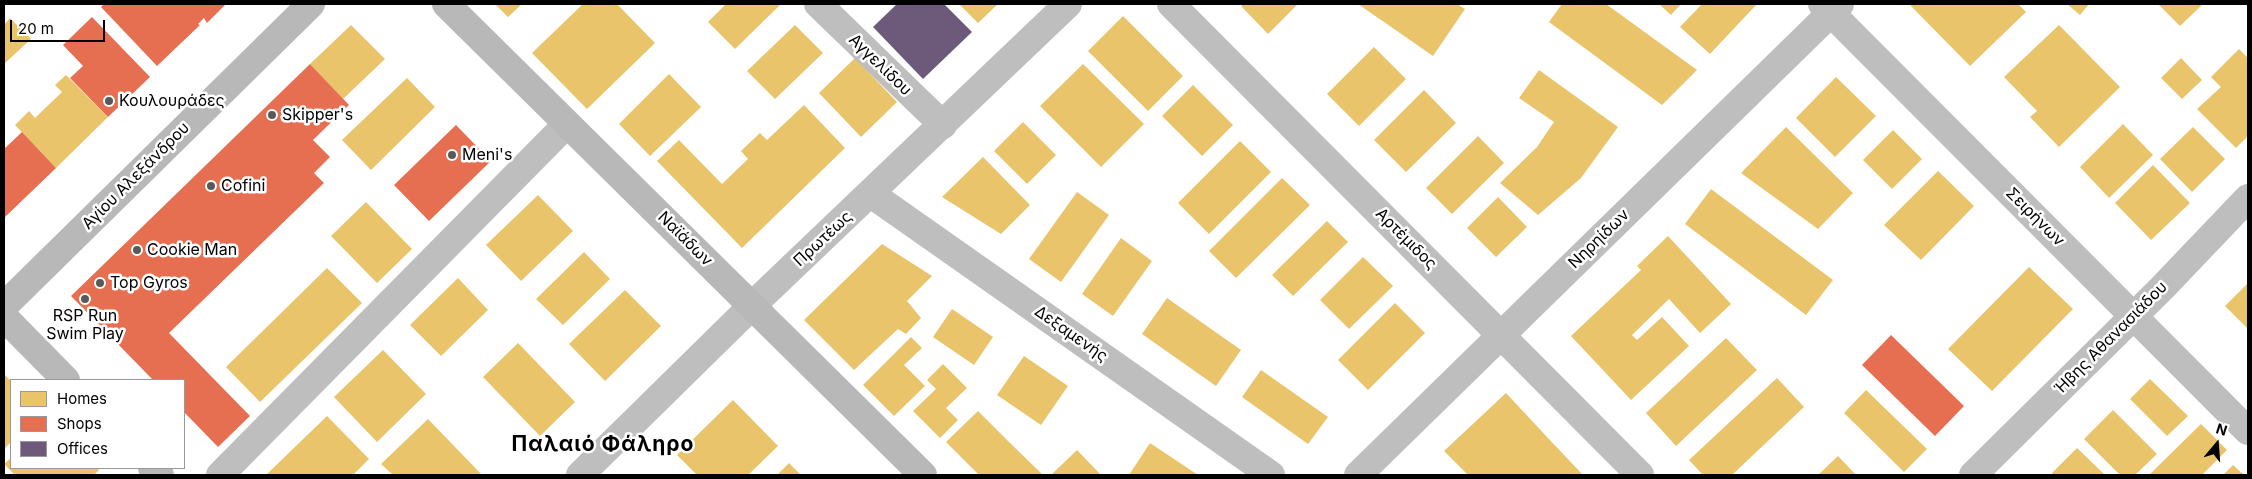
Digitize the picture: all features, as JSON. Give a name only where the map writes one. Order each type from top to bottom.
[{"type":"street","name":"Αγίου Αλεξάνδρου","points":[[4,306],[311,4]]},
{"type":"street","name":"Ναϊάδων","points":[[446,4],[923,475]]},
{"type":"street","name":"Αγγελίδου","points":[[818,4],[943,125]]},
{"type":"street","name":"Πρωτέως","points":[[580,475],[752,306],[1068,4]]},
{"type":"street","name":"Αρτέμιδος","points":[[1171,4],[1640,475]]},
{"type":"street","name":"Νηρηίδων","points":[[1358,475],[1501,336],[1831,7]]},
{"type":"street","name":"Σειρήνων","points":[[1831,7],[2248,431]]},
{"type":"street","points":[[220,475],[567,124]]},
{"type":"street","name":"Δεξαμενής","points":[[871,194],[1271,475]]},
{"type":"street","name":"Ήβης Αθανασιάδου","points":[[1973,475],[2133,316],[2248,198]]},
{"type":"street","points":[[4,317],[65,379]]},
{"type":"building: Homes","points":[[495,4],[522,4],[508,17]]},
{"type":"building: Homes","points":[[583,4],[617,4],[655,43],[587,109],[532,53]]},
{"type":"building: Homes","points":[[726,4],[781,4],[735,49],[708,22]]},
{"type":"building: Homes","points":[[959,4],[998,4],[978,23]]},
{"type":"building: Homes","points":[[1244,4],[1298,4],[1268,34],[1241,6]]},
{"type":"building: Homes","points":[[1358,4],[1457,4],[1465,9],[1433,56]]},
{"type":"building: Homes","points":[[1562,4],[1606,4],[1697,70],[1662,105],[1549,22]]},
{"type":"building: Homes","points":[[1659,4],[1681,4],[1671,15]]},
{"type":"building: Homes","points":[[1702,4],[1757,4],[1710,54],[1680,27]]},
{"type":"building: Homes","points":[[1909,4],[2018,4],[2026,12],[1970,66]]},
{"type":"building: Homes","points":[[2067,4],[2089,4],[2080,15]]},
{"type":"building: Homes","points":[[2158,4],[2203,4],[2180,26]]},
{"type":"building: Homes","points":[[1123,16],[1183,76],[1148,111],[1088,51]]},
{"type":"building: Homes","points":[[10,18],[31,39],[4,64],[4,25]]},
{"type":"building: Homes","points":[[351,25],[385,59],[343,99],[310,64]]},
{"type":"building: Homes","points":[[795,25],[823,53],[775,99],[747,71]]},
{"type":"building: Homes","points":[[2059,25],[2120,87],[2059,147],[2030,117],[2037,111],[2004,77]]},
{"type":"building: Homes","points":[[1374,47],[1406,79],[1359,126],[1327,94]]},
{"type":"building: Homes","points":[[2239,49],[2248,58],[2248,136],[2236,148],[2197,109],[2221,87],[2211,77]]},
{"type":"building: Homes","points":[[855,58],[897,102],[861,137],[819,93]]},
{"type":"building: Homes","points":[[2181,58],[2202,80],[2182,99],[2161,78]]},
{"type":"building: Homes","points":[[1083,64],[1144,124],[1101,167],[1040,106]]},
{"type":"building: Homes","points":[[1539,70],[1618,127],[1581,178],[1538,215],[1500,183],[1537,147],[1554,122],[1519,98]]},
{"type":"building: Homes","points":[[669,74],[701,107],[650,156],[619,124]]},
{"type":"building: Homes","points":[[66,75],[108,117],[56,168],[15,125],[29,111],[35,118],[62,92],[55,85]]},
{"type":"building: Homes","points":[[1836,77],[1876,116],[1835,157],[1796,118]]},
{"type":"building: Homes","points":[[407,78],[435,107],[371,170],[342,140]]},
{"type":"building: Homes","points":[[1193,85],[1233,125],[1202,156],[1162,116]]},
{"type":"building: Homes","points":[[1424,90],[1456,123],[1406,172],[1374,140]]},
{"type":"building: Homes","points":[[804,105],[845,148],[742,248],[657,161],[679,140],[722,184],[748,159],[741,151],[760,133],[767,140]]},
{"type":"building: Homes","points":[[1023,122],[1056,155],[1027,184],[994,151]]},
{"type":"building: Homes","points":[[2123,124],[2153,155],[2109,198],[2080,167]]},
{"type":"building: Homes","points":[[1786,127],[1853,193],[1818,229],[1741,173]]},
{"type":"building: Homes","points":[[2193,127],[2225,159],[2192,192],[2160,159]]},
{"type":"building: Homes","points":[[1893,130],[1922,159],[1892,189],[1863,160]]},
{"type":"building: Homes","points":[[1478,136],[1504,163],[1452,214],[1426,188]]},
{"type":"building: Homes","points":[[1240,141],[1271,172],[1209,234],[1178,203]]},
{"type":"building: Homes","points":[[983,157],[1030,205],[1001,234],[942,197]]},
{"type":"building: Homes","points":[[2153,165],[2190,203],[2151,240],[2115,203]]},
{"type":"building: Homes","points":[[1938,171],[1974,206],[1921,260],[1884,225]]},
{"type":"building: Homes","points":[[1282,178],[1310,205],[1236,278],[1209,251]]},
{"type":"building: Homes","points":[[1711,189],[1833,280],[1806,315],[1685,224]]},
{"type":"building: Homes","points":[[1077,192],[1109,215],[1061,282],[1029,259]]},
{"type":"building: Homes","points":[[538,195],[573,231],[521,281],[486,245]]},
{"type":"building: Homes","points":[[1498,197],[1527,227],[1496,257],[1467,228]]},
{"type":"building: Homes","points":[[366,202],[412,249],[377,283],[331,236]]},
{"type":"building: Homes","points":[[1327,221],[1348,242],[1293,296],[1272,275]]},
{"type":"building: Homes","points":[[1668,236],[1731,304],[1700,333],[1669,299],[1632,335],[1637,340],[1662,317],[1689,346],[1631,400],[1571,336],[1641,270],[1637,266]]},
{"type":"building: Homes","points":[[1121,238],[1152,261],[1113,316],[1082,294]]},
{"type":"building: Homes","points":[[882,244],[932,276],[907,301],[921,318],[906,334],[898,329],[854,370],[804,320]]},
{"type":"building: Homes","points":[[584,252],[610,279],[563,325],[536,299]]},
{"type":"building: Homes","points":[[1363,257],[1393,286],[1349,329],[1320,300]]},
{"type":"building: Homes","points":[[2029,267],[2073,309],[1992,391],[1948,349]]},
{"type":"building: Homes","points":[[327,268],[362,303],[260,402],[226,367]]},
{"type":"building: Homes","points":[[458,278],[488,310],[441,356],[410,325]]},
{"type":"building: Homes","points":[[2248,283],[2248,329],[2225,306]]},
{"type":"building: Homes","points":[[625,290],[661,326],[605,381],[569,344]]},
{"type":"building: Homes","points":[[1167,298],[1241,350],[1216,386],[1142,334]]},
{"type":"building: Homes","points":[[1395,303],[1425,333],[1368,390],[1338,360]]},
{"type":"building: Homes","points":[[952,309],[993,337],[974,365],[933,337]]},
{"type":"building: Homes","points":[[911,337],[922,348],[904,365],[925,386],[894,416],[863,385]]},
{"type":"building: Homes","points":[[1726,338],[1757,370],[1676,446],[1646,413]]},
{"type":"building: Homes","points":[[518,343],[575,402],[540,436],[483,377]]},
{"type":"building: Homes","points":[[383,350],[426,394],[377,442],[334,397]]},
{"type":"building: Homes","points":[[1024,356],[1068,386],[1041,425],[997,395]]},
{"type":"building: Homes","points":[[943,364],[967,388],[946,408],[958,420],[940,438],[913,411],[936,389],[927,380]]},
{"type":"building: Homes","points":[[1261,370],[1328,417],[1308,444],[1242,397]]},
{"type":"building: Homes","points":[[4,374],[10,380],[10,443],[4,449]]},
{"type":"building: Homes","points":[[1777,378],[1804,407],[1732,475],[1703,475],[1689,460]]},
{"type":"building: Homes","points":[[2150,379],[2188,416],[2167,436],[2130,399]]},
{"type":"building: Homes","points":[[1866,390],[1927,449],[1904,472],[1844,413]]},
{"type":"building: Homes","points":[[1506,393],[1583,475],[1468,475],[1444,451]]},
{"type":"building: Homes","points":[[733,400],[778,446],[748,475],[697,475],[677,455]]},
{"type":"building: Homes","points":[[2113,410],[2157,454],[2135,475],[2120,475],[2084,439]]},
{"type":"building: Homes","points":[[978,411],[1043,475],[979,475],[946,442]]},
{"type":"building: Homes","points":[[327,416],[369,459],[353,475],[266,475]]},
{"type":"building: Homes","points":[[428,419],[482,475],[393,475],[381,464]]},
{"type":"building: Homes","points":[[2201,424],[2227,450],[2202,475],[2149,475]]},
{"type":"building: Homes","points":[[1150,443],[1198,475],[1129,475]]},
{"type":"building: Homes","points":[[2077,448],[2105,475],[2054,475],[2052,473]]},
{"type":"building: Homes","points":[[1077,450],[1101,475],[1051,475]]},
{"type":"building: Homes","points":[[1838,456],[1856,475],[1818,475]]},
{"type":"building: Homes","points":[[10,459],[10,469],[99,470],[94,475],[15,475],[4,464]]},
{"type":"building: Homes","points":[[789,463],[801,475],[777,475]]},
{"type":"building: Homes","points":[[2233,465],[2244,475],[2223,475]]},
{"type":"building: Shops","points":[[104,4],[226,4],[207,23],[204,18],[198,24],[200,25],[157,66],[101,7]]},
{"type":"building: Shops","points":[[92,17],[150,77],[108,117],[70,78],[83,66],[63,45]]},
{"type":"building: Shops","points":[[310,64],[349,105],[313,140],[330,157],[314,173],[324,183],[169,333],[250,416],[218,447],[185,413],[185,379],[152,379],[71,296]]},
{"type":"building: Shops","points":[[456,125],[491,161],[429,221],[394,185]]},
{"type":"building: Shops","points":[[22,132],[56,168],[4,218],[4,149]]},
{"type":"building: Shops","points":[[1891,335],[1964,406],[1935,436],[1862,365]]},
{"type":"building: Offices","points":[[897,4],[944,4],[972,32],[923,79],[873,27]]},
{"type":"place","name":"Κουλουράδες","points":[[109,101]]},
{"type":"place","name":"Skipper's","points":[[272,115]]},
{"type":"place","name":"Meni's","points":[[452,155]]},
{"type":"place","name":"Cofini","points":[[211,186]]},
{"type":"place","name":"Cookie Man","points":[[137,250]]},
{"type":"place","name":"Top Gyros","points":[[100,283]]},
{"type":"place","name":"RSP Run Swim Play","points":[[85,299]]},
{"type":"district","name":"Παλαιό Φάληρο","points":[[603,445]]}]
